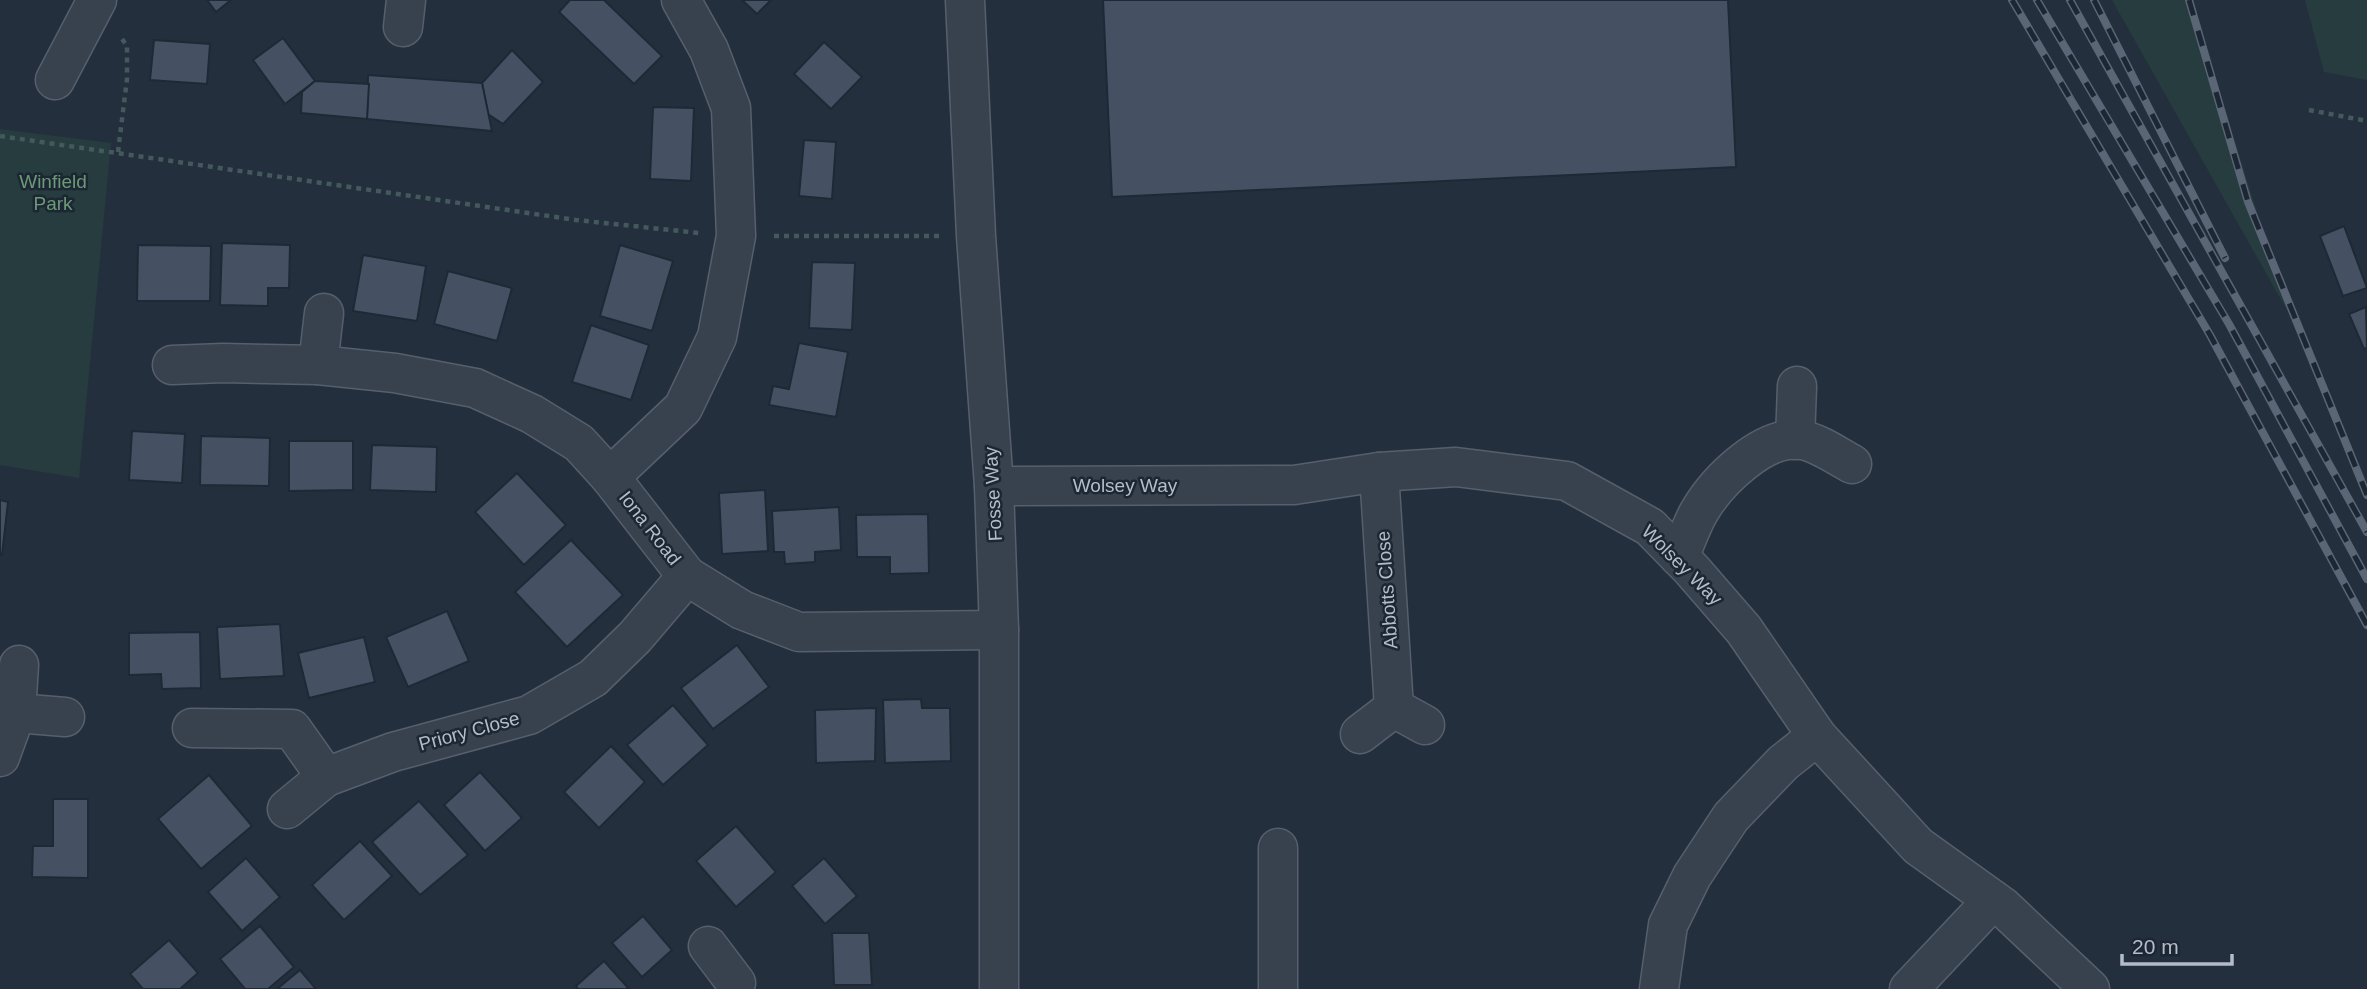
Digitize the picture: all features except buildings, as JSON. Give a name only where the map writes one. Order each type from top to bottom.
[{"type":"street","points":[[610,477],[683,408],[717,337],[736,236],[731,108],[709,50],[681,0]]},
{"type":"street","name":"Fosse Way","points":[[965,0],[976,236],[994,486],[999,630],[999,989]]},
{"type":"street","points":[[55,80],[90,15]]},
{"type":"street","points":[[318,365],[324,313]]},
{"type":"street","name":"Iona Road","points":[[172,365],[318,365],[395,373],[475,388],[532,414],[579,443],[610,477],[687,576],[742,610],[799,632],[999,630]]},
{"type":"street","points":[[1795,440],[1797,386]]},
{"type":"street","points":[[1679,557],[1699,511],[1727,476],[1767,446],[1795,440],[1806,441],[1852,464]]},
{"type":"street","name":"Wolsey Way","points":[[994,486],[1294,485],[1379,472],[1456,467],[1567,481],[1650,527],[1744,630],[1817,736],[1918,846],[1993,900],[2090,989]]},
{"type":"street","name":"Abbotts Close","points":[[1360,734],[1409,717],[1379,472]]},
{"type":"street","name":"Priory Close","points":[[287,809],[326,777],[393,752],[529,715],[593,678],[635,637],[687,576]]},
{"type":"street","points":[[0,757],[16,713],[19,664]]},
{"type":"street","points":[[16,713],[65,717]]},
{"type":"street","points":[[192,728],[292,729],[326,777]]},
{"type":"street","points":[[1659,989],[1668,925],[1692,876],[1731,817],[1783,763],[1817,736]]},
{"type":"street","points":[[1278,848],[1278,989]]},
{"type":"street","points":[[1909,989],[1993,900]]},
{"type":"street","points":[[708,946],[742,977]]},
{"type":"path","points":[[90,15],[113,26],[127,46],[127,79],[117,152]]},
{"type":"path","points":[[2309,110],[2367,121]]},
{"type":"path","points":[[0,136],[576,220],[736,236],[976,236]]},
{"type":"green space","points":[[2112,0],[2191,0],[2288,312]]},
{"type":"green space","points":[[2305,0],[2367,0],[2367,80],[2324,72]]},
{"type":"green space","name":"Winfield Park","points":[[0,129],[111,143],[79,478],[0,465]]},
{"type":"railway","points":[[2012,0],[2210,335],[2367,625]]},
{"type":"railway","points":[[2037,0],[2229,324],[2367,579]]},
{"type":"railway","points":[[2070,0],[2367,532]]},
{"type":"railway","points":[[2094,0],[2225,258]]},
{"type":"railway","points":[[2189,0],[2248,202],[2367,495]]}]
